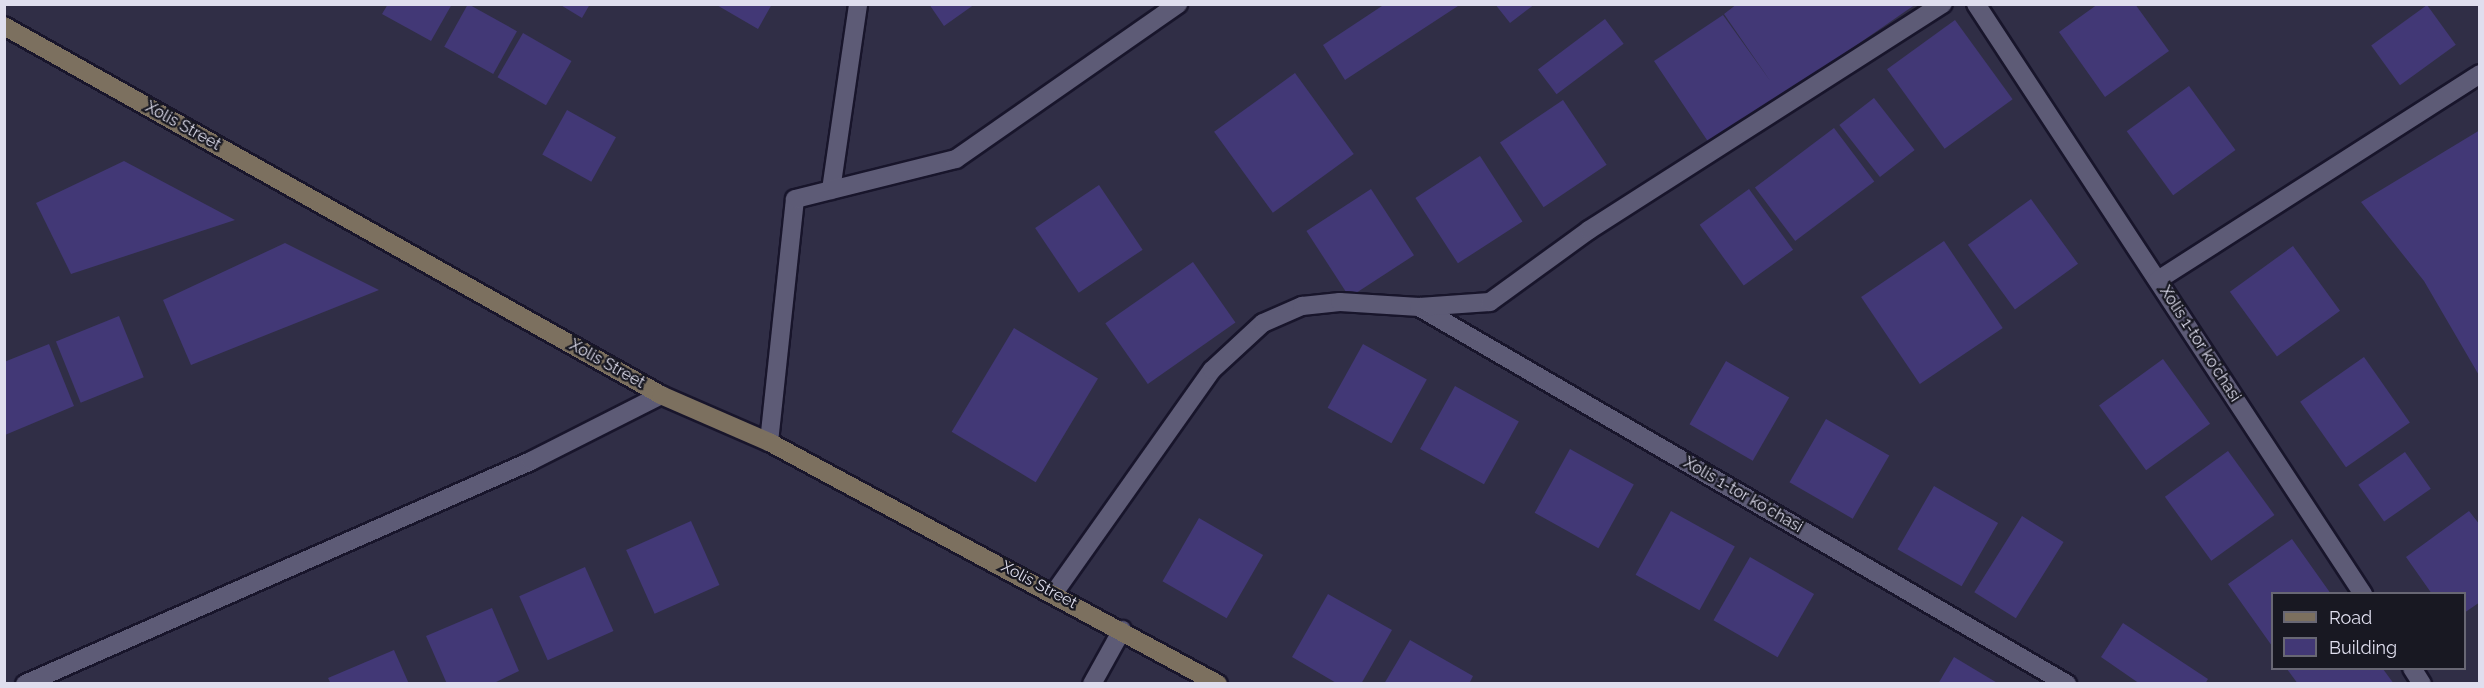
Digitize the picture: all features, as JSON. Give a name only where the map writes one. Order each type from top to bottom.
[{"type":"street","points":[[831,190],[858,4]]},
{"type":"street","points":[[769,442],[795,199],[956,159],[1178,4]]},
{"type":"street","points":[[1054,593],[1212,370],[1263,323],[1302,306],[1340,302],[1419,307],[1490,302],[1589,230],[1943,4]]},
{"type":"street","name":"Xolis 1-tor ko'chasi","points":[[1976,4],[2362,592]]},
{"type":"street","name":"Xolis Street","points":[[4,26],[661,394],[769,442],[1054,593],[1218,684]]},
{"type":"street","points":[[2158,280],[2480,74]]},
{"type":"street","name":"Xolis 1-tor ko'chasi","points":[[1419,307],[2067,684]]},
{"type":"street","points":[[25,684],[531,461],[661,394]]},
{"type":"street","points":[[1092,684],[1122,630]]},
{"type":"street","points":[[2413,670],[2422,684]]},
{"type":"building","points":[[388,4],[452,4],[431,41],[382,14]]},
{"type":"building","points":[[468,4],[517,31],[493,74],[444,47]]},
{"type":"building","points":[[559,4],[590,4],[582,18]]},
{"type":"building","points":[[715,4],[772,4],[758,29]]},
{"type":"building","points":[[929,4],[975,4],[944,26]]},
{"type":"building","points":[[1385,4],[1461,4],[1345,80],[1323,45]]},
{"type":"building","points":[[1495,4],[1535,4],[1510,23]]},
{"type":"building","points":[[1737,4],[1916,4],[1711,146],[1654,61],[1723,15],[1771,82],[1724,14]]},
{"type":"building","points":[[2098,4],[2135,4],[2169,51],[2105,97],[2059,32]]},
{"type":"building","points":[[2427,5],[2456,45],[2400,85],[2371,46]]},
{"type":"building","points":[[1605,19],[1624,44],[1557,94],[1538,70]]},
{"type":"building","points":[[1955,20],[2013,99],[1945,149],[1887,69]]},
{"type":"building","points":[[523,33],[571,61],[546,105],[498,77]]},
{"type":"building","points":[[1295,73],[1354,154],[1273,213],[1214,132]]},
{"type":"building","points":[[2189,86],[2235,150],[2173,195],[2127,131]]},
{"type":"building","points":[[1874,98],[1915,150],[1880,177],[1839,125]]},
{"type":"building","points":[[1563,100],[1607,165],[1544,207],[1500,142]]},
{"type":"building","points":[[567,110],[616,137],[591,182],[542,155]]},
{"type":"building","points":[[1834,128],[1874,182],[1795,241],[1755,188]]},
{"type":"building","points":[[2480,130],[2480,377],[2424,281],[2361,202]]},
{"type":"building","points":[[1480,156],[1522,221],[1458,263],[1415,198]]},
{"type":"building","points":[[124,161],[235,220],[71,274],[36,203]]},
{"type":"building","points":[[1099,185],[1143,250],[1079,293],[1035,228]]},
{"type":"building","points":[[1371,189],[1414,255],[1349,297],[1306,231]]},
{"type":"building","points":[[1749,189],[1793,250],[1744,286],[1700,225]]},
{"type":"building","points":[[2031,199],[2078,264],[2015,310],[1968,245]]},
{"type":"building","points":[[1944,241],[2003,328],[1920,384],[1861,297]]},
{"type":"building","points":[[285,243],[379,290],[191,365],[163,300]]},
{"type":"building","points":[[2293,246],[2340,311],[2277,357],[2230,292]]},
{"type":"building","points":[[1193,262],[1235,323],[1148,384],[1105,323]]},
{"type":"building","points":[[119,316],[144,377],[81,403],[56,341]]},
{"type":"building","points":[[1014,328],[1098,378],[1036,482],[952,432]]},
{"type":"building","points":[[49,344],[74,406],[5,435],[4,362]]},
{"type":"building","points":[[1363,344],[1427,379],[1391,443],[1328,408]]},
{"type":"building","points":[[2364,357],[2410,423],[2346,467],[2300,402]]},
{"type":"building","points":[[2163,359],[2210,424],[2146,470],[2099,405]]},
{"type":"building","points":[[1726,361],[1789,398],[1753,461],[1690,424]]},
{"type":"building","points":[[1455,386],[1519,421],[1484,484],[1420,449]]},
{"type":"building","points":[[1826,419],[1889,456],[1853,519],[1790,482]]},
{"type":"building","points":[[1570,449],[1634,484],[1598,548],[1535,513]]},
{"type":"building","points":[[2228,451],[2274,515],[2211,561],[2165,497]]},
{"type":"building","points":[[2405,452],[2431,489],[2384,522],[2358,485]]},
{"type":"building","points":[[1934,486],[1998,523],[1962,586],[1898,549]]},
{"type":"building","points":[[1671,511],[1735,546],[1699,610],[1636,575]]},
{"type":"building","points":[[2469,511],[2480,525],[2480,602],[2466,612],[2466,592],[2431,592],[2406,557]]},
{"type":"building","points":[[2022,516],[2064,542],[2016,618],[1974,592]]},
{"type":"building","points":[[1199,518],[1263,555],[1227,618],[1162,581]]},
{"type":"building","points":[[691,521],[719,585],[655,614],[626,550]]},
{"type":"building","points":[[2292,539],[2330,592],[2271,592],[2271,645],[2228,584]]},
{"type":"building","points":[[1750,557],[1814,594],[1778,657],[1714,620]]},
{"type":"building","points":[[585,567],[613,631],[548,660],[519,596]]},
{"type":"building","points":[[1328,594],[1392,630],[1361,684],[1338,684],[1292,657]]},
{"type":"building","points":[[492,608],[519,671],[492,684],[447,684],[426,636]]},
{"type":"building","points":[[2123,623],[2208,679],[2205,684],[2140,684],[2101,657]]},
{"type":"building","points":[[1410,640],[1473,676],[1469,684],[1384,684]]},
{"type":"building","points":[[394,650],[409,684],[331,684],[328,678]]},
{"type":"building","points":[[1954,657],[1999,684],[1938,684]]},
{"type":"building","points":[[2288,670],[2384,670],[2394,684],[2298,684]]}]
